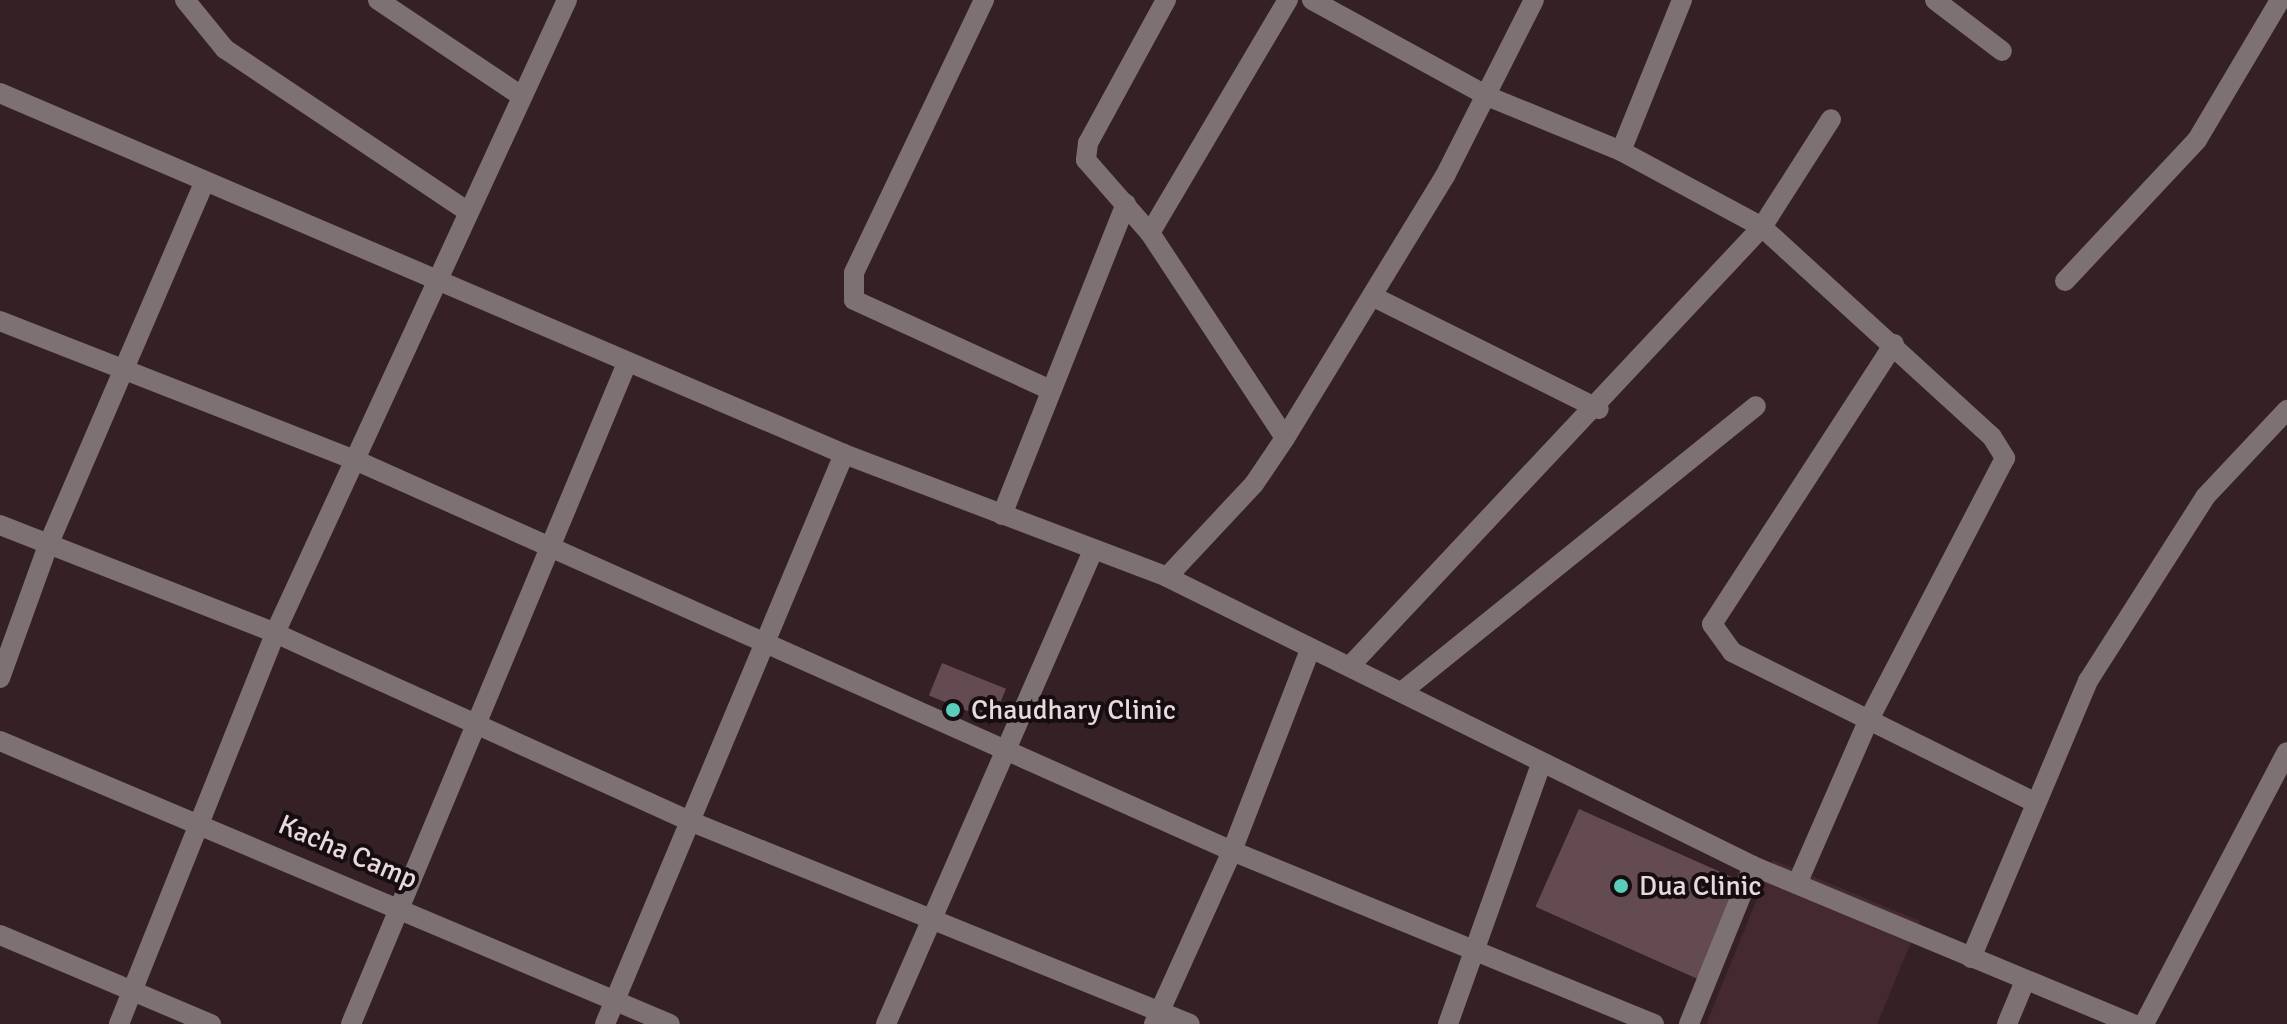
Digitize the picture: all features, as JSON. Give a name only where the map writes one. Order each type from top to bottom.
[{"type":"street","points":[[185,0],[225,49],[464,209]]},
{"type":"street","points":[[378,0],[520,95]]},
{"type":"street","points":[[119,1024],[204,823],[275,633],[355,460],[464,209],[567,0]]},
{"type":"street","points":[[984,0],[854,273],[854,300],[1051,390]]},
{"type":"street","points":[[1166,0],[1088,143],[1086,160],[1150,233],[1285,438]]},
{"type":"street","points":[[1150,233],[1288,0]]},
{"type":"street","points":[[1312,0],[1487,96],[1621,151],[1762,227],[1894,344],[1992,437],[2005,458],[1869,719],[1797,884]]},
{"type":"street","points":[[1167,577],[1254,484],[1285,438],[1374,297],[1487,96],[1534,0]]},
{"type":"street","points":[[1621,151],[1682,0]]},
{"type":"street","points":[[1935,0],[2002,51]]},
{"type":"street","points":[[2065,281],[2197,140],[2280,0]]},
{"type":"street","points":[[0,93],[203,185],[844,454],[1092,553],[1167,577],[1309,652],[1404,690],[1541,764],[1753,866],[2133,1024]]},
{"type":"street","points":[[1350,666],[1599,409],[1762,227],[1831,119]]},
{"type":"street","points":[[0,678],[49,543],[128,370],[203,185]]},
{"type":"street","points":[[1002,515],[1126,204]]},
{"type":"street","points":[[1374,297],[1599,409]]},
{"type":"street","points":[[0,321],[355,460],[1232,851],[1654,1024]]},
{"type":"street","points":[[1894,344],[1712,624],[1732,652],[2036,803]]},
{"type":"street","points":[[351,1024],[627,363]]},
{"type":"street","points":[[1404,690],[1756,406]]},
{"type":"street","points":[[1971,958],[2088,681],[2196,510],[2229,466],[2287,410]]},
{"type":"street","points":[[605,1024],[844,454]]},
{"type":"street","points":[[0,525],[275,633],[692,822],[1156,1017],[1190,1024]]},
{"type":"street","points":[[886,1024],[926,920],[1006,749],[1092,553]]},
{"type":"street","points":[[1156,1017],[1232,851],[1309,652]]},
{"type":"street","name":"Kacha Camp","points":[[0,741],[403,905],[617,997],[670,1024]]},
{"type":"street","points":[[2144,1024],[2287,752]]},
{"type":"street","points":[[1448,1024],[1478,953],[1541,764]]},
{"type":"street","points":[[1689,1024],[1753,866]]},
{"type":"street","points":[[0,935],[211,1024]]},
{"type":"street","points":[[2007,1024],[2025,981]]},
{"type":"shaded area","points":[[1773,860],[1920,921],[1877,1024],[1706,1024]]},
{"type":"building","points":[[942,663],[1006,689],[993,721],[929,695]]},
{"type":"building","points":[[1579,809],[1741,881],[1697,979],[1535,907]]},
{"type":"place","name":"Chaudhary Clinic","points":[[953,710]]},
{"type":"place","name":"Dua Clinic","points":[[1621,886]]}]
